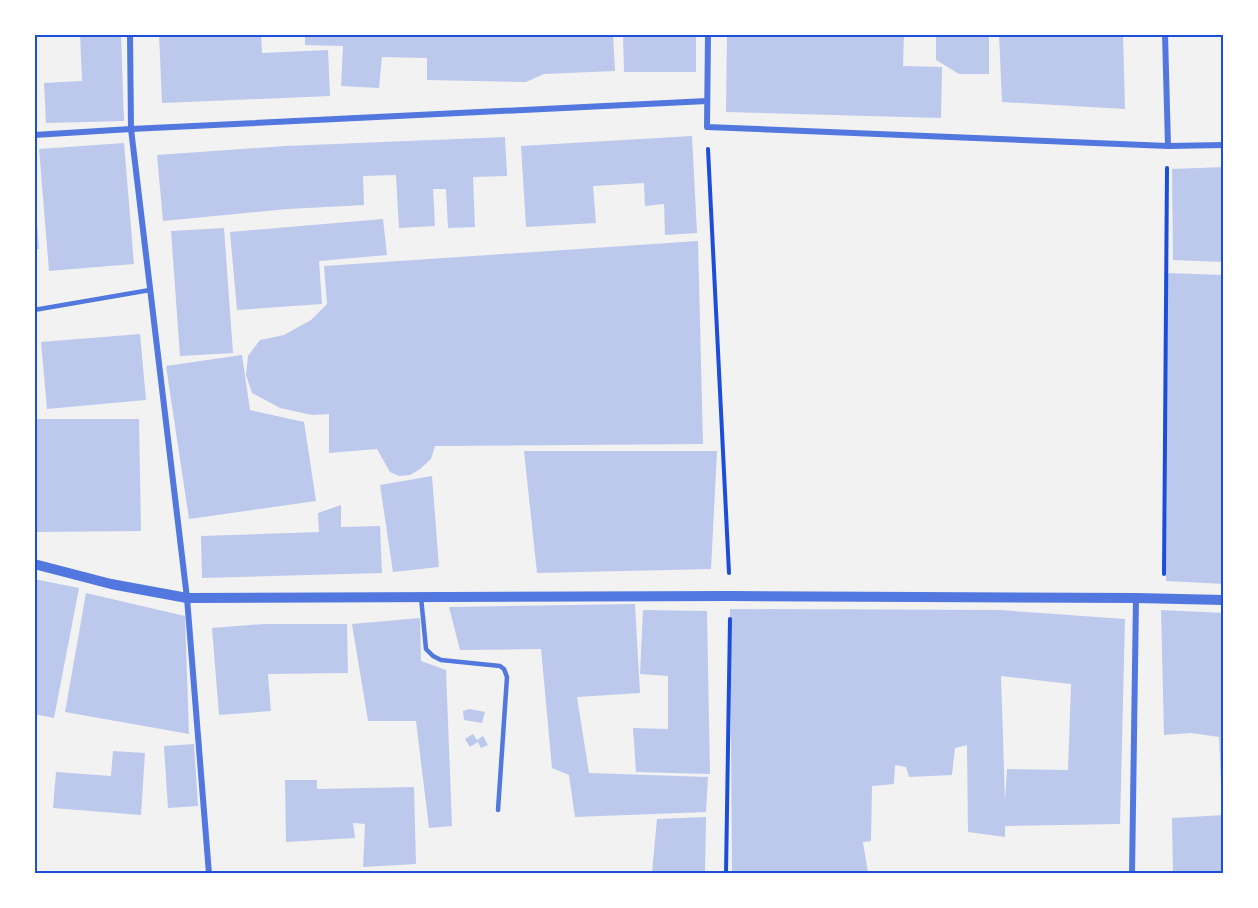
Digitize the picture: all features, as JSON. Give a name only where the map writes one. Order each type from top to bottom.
[{"type":"street","points":[[130,34],[131,129],[187,598],[209,873]]},
{"type":"street","points":[[708,34],[707,127],[1168,146],[1224,145]]},
{"type":"street","points":[[1165,34],[1168,146]]},
{"type":"street","points":[[34,135],[707,101]]},
{"type":"street","points":[[34,564],[111,584],[187,598],[730,596],[1224,600]]},
{"type":"street","points":[[1132,873],[1136,598]]},
{"type":"lane","points":[[34,310],[150,290]]},
{"type":"lane","points":[[420,597],[426,650],[441,660],[500,666],[507,677],[498,810]]},
{"type":"path","points":[[707,127],[730,596],[726,873]]},
{"type":"path","points":[[1164,598],[1168,146]]},
{"type":"building","points":[[80,34],[121,34],[124,121],[46,123],[44,83],[82,81]]},
{"type":"building","points":[[159,34],[261,34],[262,53],[328,50],[330,96],[162,103]]},
{"type":"building","points":[[305,34],[613,34],[615,71],[544,74],[526,82],[427,80],[427,58],[382,57],[379,88],[341,86],[343,46],[305,45]]},
{"type":"building","points":[[623,34],[696,34],[696,72],[624,72]]},
{"type":"building","points":[[727,34],[904,34],[903,66],[942,67],[941,118],[726,112]]},
{"type":"building","points":[[936,34],[989,34],[989,74],[959,74],[936,60]]},
{"type":"building","points":[[999,34],[1123,34],[1125,109],[1002,102]]},
{"type":"building","points":[[692,136],[697,233],[665,235],[664,204],[645,206],[644,183],[593,186],[596,223],[526,227],[521,146]]},
{"type":"building","points":[[505,137],[507,176],[473,177],[475,227],[448,228],[446,189],[433,189],[435,226],[399,228],[396,175],[363,176],[364,205],[288,209],[163,221],[157,155],[286,146]]},
{"type":"building","points":[[124,143],[134,264],[49,271],[39,149]]},
{"type":"building","points":[[1224,167],[1224,262],[1173,260],[1172,169]]},
{"type":"building","points":[[34,210],[36,210],[39,249],[34,249]]},
{"type":"building","points":[[383,219],[387,255],[319,261],[322,304],[237,310],[230,232]]},
{"type":"building","points":[[224,228],[233,353],[180,356],[171,231]]},
{"type":"building","points":[[698,241],[703,444],[435,446],[431,459],[420,469],[410,475],[399,476],[390,472],[377,449],[329,453],[329,414],[312,415],[280,408],[252,393],[246,375],[248,356],[260,340],[284,335],[311,320],[327,304],[324,266]]},
{"type":"building","points":[[1167,273],[1224,275],[1224,584],[1166,581]]},
{"type":"building","points":[[140,334],[146,400],[47,409],[41,342]]},
{"type":"building","points":[[242,355],[250,410],[304,422],[316,501],[189,519],[166,366]]},
{"type":"building","points":[[34,419],[139,419],[141,531],[34,532]]},
{"type":"building","points":[[524,451],[717,451],[711,569],[537,573]]},
{"type":"building","points":[[432,476],[439,567],[393,572],[380,485]]},
{"type":"building","points":[[341,505],[341,527],[380,526],[382,573],[202,578],[201,536],[319,532],[318,513]]},
{"type":"building","points":[[34,579],[79,588],[54,718],[34,714]]},
{"type":"building","points":[[86,593],[185,616],[189,734],[65,712]]},
{"type":"building","points":[[635,604],[640,693],[577,697],[589,773],[708,777],[706,812],[575,817],[569,775],[552,768],[541,649],[460,650],[449,607]]},
{"type":"building","points":[[730,609],[1000,610],[1125,619],[1120,824],[1005,826],[1005,837],[968,832],[967,745],[955,748],[952,775],[909,777],[906,767],[895,765],[894,784],[872,786],[871,841],[863,842],[868,873],[732,873]],"holes":[[[1001,676],[1071,684],[1068,770],[1007,769],[1005,800]]]},
{"type":"building","points":[[643,610],[707,611],[710,774],[636,772],[633,728],[668,729],[668,676],[640,674]]},
{"type":"building","points":[[1161,610],[1224,613],[1224,783],[1221,783],[1219,737],[1191,733],[1164,735]]},
{"type":"building","points":[[420,618],[421,661],[446,670],[452,826],[429,828],[416,721],[368,721],[352,624]]},
{"type":"building","points":[[264,624],[347,624],[348,673],[268,674],[271,711],[219,715],[212,628]]},
{"type":"building","points":[[470,709],[485,712],[482,723],[464,720],[463,711]]},
{"type":"building","points":[[473,734],[477,740],[483,736],[488,745],[481,748],[478,742],[470,747],[465,739]]},
{"type":"building","points":[[194,744],[198,806],[168,808],[164,746]]},
{"type":"building","points":[[113,751],[145,753],[141,815],[53,808],[56,772],[111,776]]},
{"type":"building","points":[[285,780],[317,780],[317,789],[414,787],[416,864],[363,867],[365,824],[353,823],[355,838],[286,842]]},
{"type":"building","points":[[1224,815],[1224,873],[1173,873],[1172,818]]},
{"type":"building","points":[[706,817],[705,873],[652,873],[657,819]]}]
